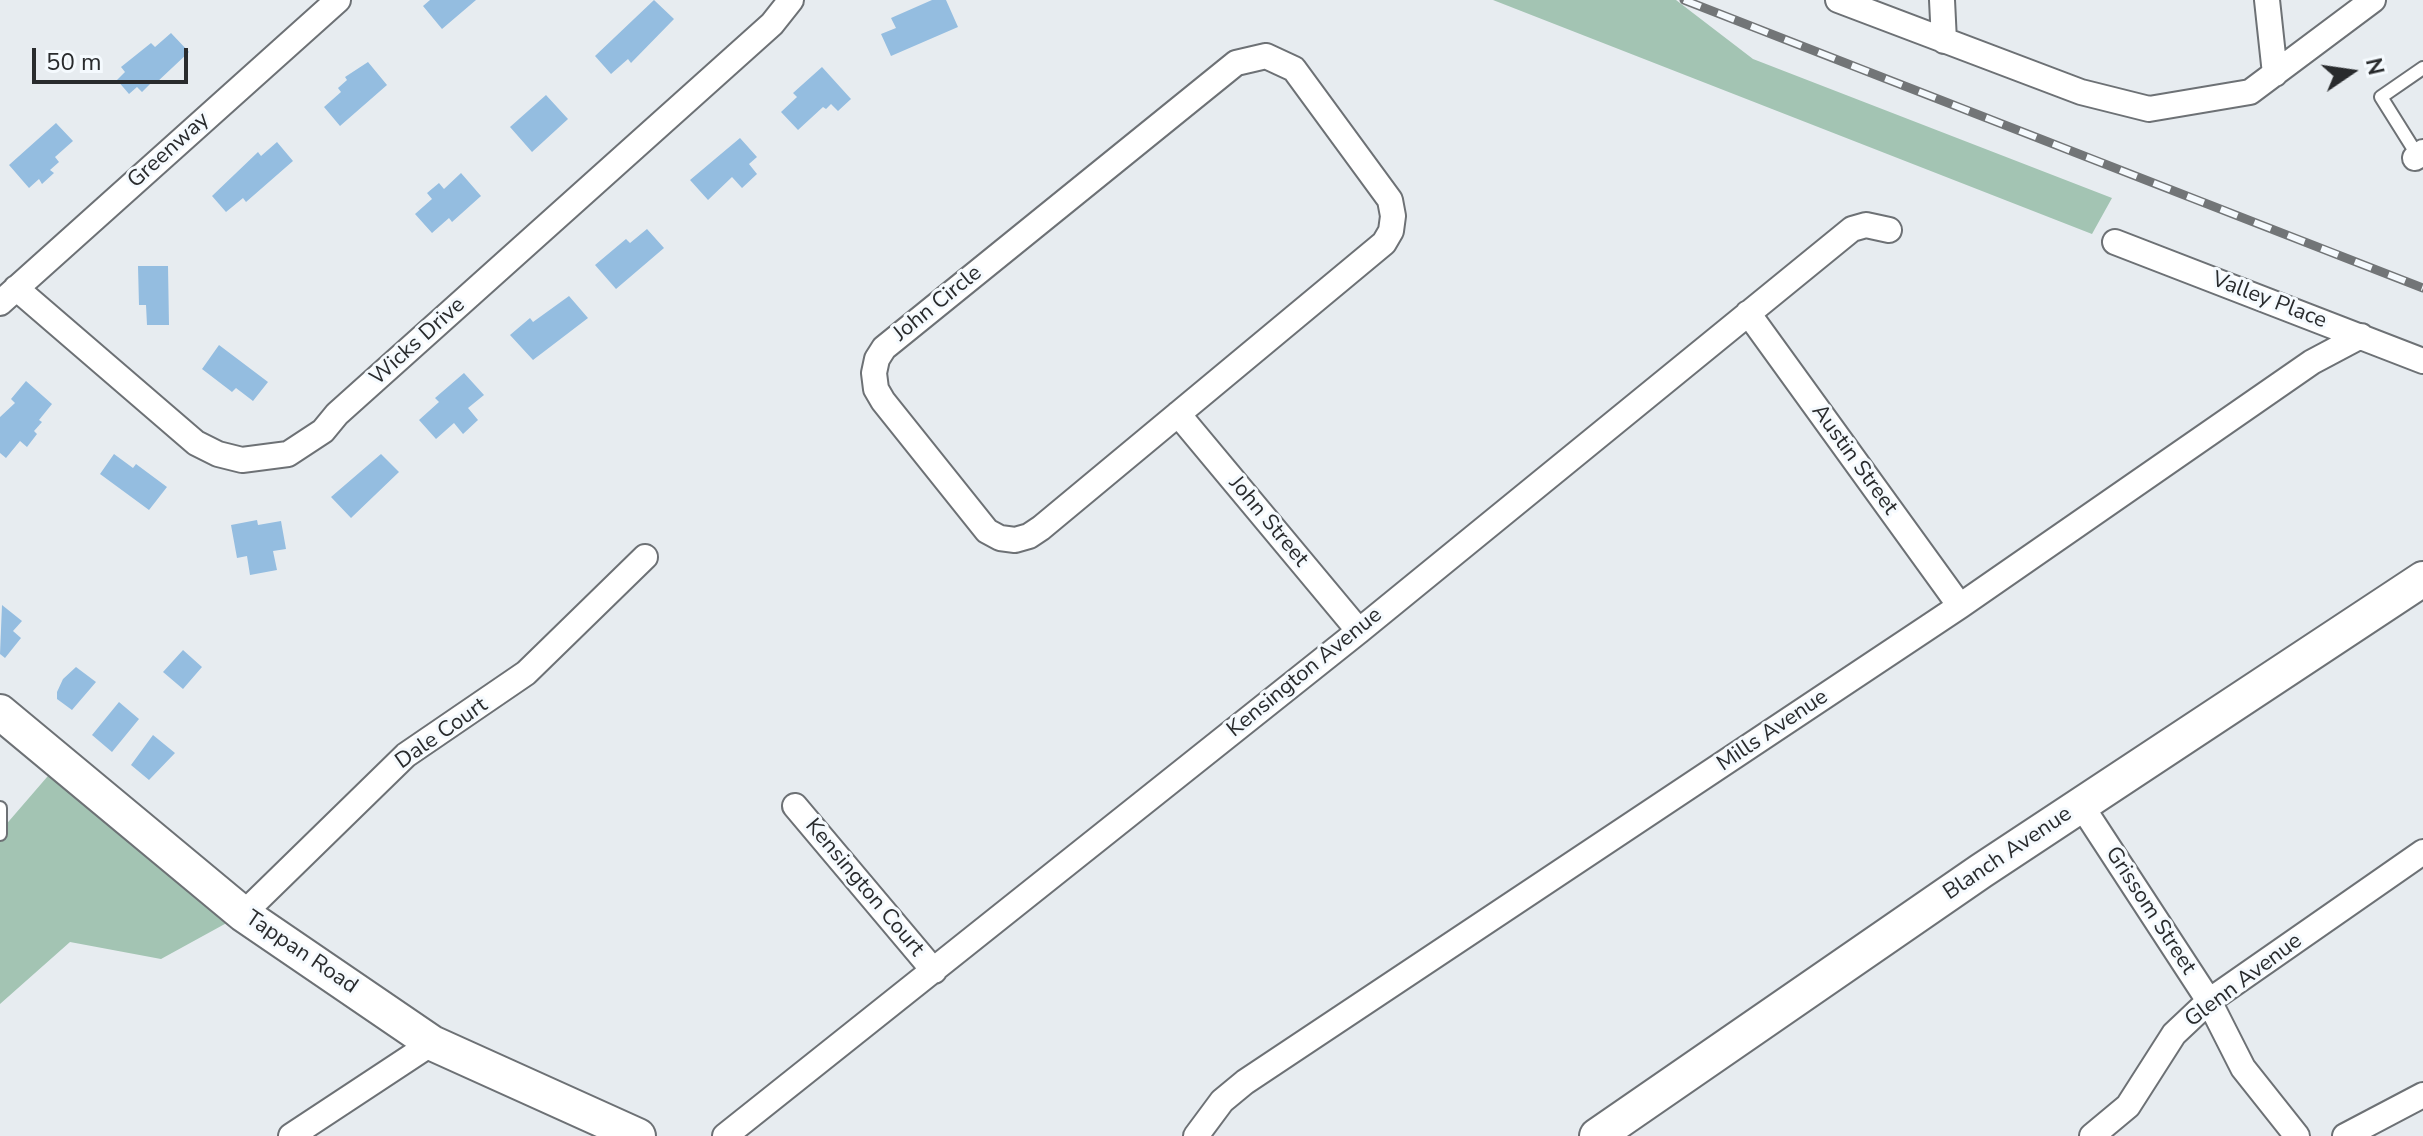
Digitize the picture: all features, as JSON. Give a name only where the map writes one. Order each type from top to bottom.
[{"type":"main road","name":"Blanch Avenue","points":[[1597,1136],[2081,805],[2423,579]]},
{"type":"main road","name":"Tappan Road","points":[[0,712],[243,914],[432,1043],[638,1136]]},
{"type":"street","name":"Greenway","points":[[8,296],[338,0]]},
{"type":"street","name":"Wicks Drive","points":[[8,296],[196,443],[218,454],[242,460],[288,454],[323,431],[349,404],[772,24],[791,0]]},
{"type":"street","points":[[1838,0],[2081,92],[2149,109],[2250,92],[2373,0]]},
{"type":"street","points":[[1942,0],[1944,41]]},
{"type":"street","points":[[2267,0],[2275,74]]},
{"type":"street","name":"John Circle","points":[[1266,56],[1294,69],[1390,200],[1393,216],[1391,231],[1384,243],[1178,414],[1041,528],[1015,540],[987,531],[883,401],[876,389],[874,373],[884,348],[1211,82],[1236,63],[1266,56]]},
{"type":"street","name":"Kensington Avenue","points":[[725,1136],[1359,631],[1852,229],[1866,225],[1889,230]]},
{"type":"street","name":"Valley Place","points":[[2115,242],[2423,361]]},
{"type":"street","name":"Austin Street","points":[[1748,313],[1960,606]]},
{"type":"street","name":"Mills Avenue","points":[[1196,1136],[1222,1101],[1245,1082],[1960,606],[2312,362],[2361,336]]},
{"type":"street","name":"John Street","points":[[1178,414],[1359,631]]},
{"type":"street","name":"Dale Court","points":[[243,914],[406,755],[526,673],[645,557]]},
{"type":"street","name":"Grissom Street","points":[[2081,805],[2209,1001],[2243,1068],[2297,1136]]},
{"type":"street","name":"Kensington Court","points":[[795,806],[934,971]]},
{"type":"street","name":"Glenn Avenue","points":[[2092,1136],[2128,1106],[2174,1034],[2209,1001],[2423,852]]},
{"type":"street","points":[[291,1136],[432,1043]]},
{"type":"street","points":[[2345,1136],[2423,1095]]},
{"type":"lane","points":[[2419,155],[2381,97],[2423,68]]},
{"type":"lane","points":[[0,808],[0,834]]},
{"type":"green space","points":[[1493,0],[1676,0],[1753,59],[2112,198],[2092,234]]},
{"type":"green space","points":[[60,762],[243,914],[161,959],[70,942],[0,1004],[0,826],[3,828]]},
{"type":"building","points":[[430,0],[476,0],[442,29],[423,6]]},
{"type":"building","points":[[654,0],[674,19],[631,63],[628,59],[611,74],[595,56]]},
{"type":"building","points":[[932,0],[946,0],[958,27],[891,56],[881,34],[896,28],[891,18]]},
{"type":"building","points":[[171,33],[189,52],[156,83],[154,80],[142,92],[137,87],[129,94],[117,80],[125,72],[121,67],[151,43],[155,47]]},
{"type":"building","points":[[368,62],[387,85],[340,126],[324,107],[341,92],[338,88],[347,80],[345,77]]},
{"type":"building","points":[[822,67],[851,99],[838,111],[831,104],[826,109],[823,107],[798,130],[781,112],[797,97],[793,93]]},
{"type":"building","points":[[546,95],[568,119],[532,152],[510,127]]},
{"type":"building","points":[[56,123],[73,141],[55,157],[59,162],[50,170],[54,173],[42,184],[39,179],[29,188],[9,165]]},
{"type":"building","points":[[740,138],[757,157],[749,164],[757,174],[742,188],[732,177],[708,200],[690,180]]},
{"type":"building","points":[[277,142],[293,161],[246,202],[243,198],[226,212],[212,196],[258,152],[261,156]]},
{"type":"building","points":[[461,173],[481,196],[452,222],[449,218],[432,233],[415,214],[432,199],[427,193],[439,183],[444,189]]},
{"type":"building","points":[[647,229],[664,248],[616,289],[595,265],[626,239],[630,243]]},
{"type":"building","points":[[138,266],[168,266],[169,325],[147,325],[146,305],[139,305]]},
{"type":"building","points":[[569,296],[588,318],[533,360],[510,335],[530,318],[533,322]]},
{"type":"building","points":[[219,345],[268,382],[253,401],[236,388],[232,392],[202,369]]},
{"type":"building","points":[[464,373],[484,395],[468,408],[478,420],[463,434],[454,423],[436,439],[419,420],[439,402],[435,398]]},
{"type":"building","points":[[26,381],[52,404],[39,420],[42,422],[34,431],[37,434],[27,447],[20,441],[6,458],[0,453],[0,417],[15,403],[11,399]]},
{"type":"building","points":[[114,454],[133,468],[136,464],[167,487],[149,510],[100,474]]},
{"type":"building","points":[[381,454],[399,472],[351,518],[331,497]]},
{"type":"building","points":[[257,520],[258,525],[281,521],[286,549],[273,551],[277,570],[250,575],[247,556],[237,558],[231,525]]},
{"type":"building","points":[[2,605],[22,621],[13,631],[21,638],[5,658],[0,654]]},
{"type":"building","points":[[183,650],[202,667],[183,689],[163,672]]},
{"type":"building","points":[[76,667],[96,682],[72,710],[57,699],[57,692],[63,679]]},
{"type":"building","points":[[119,702],[139,719],[112,752],[92,735]]},
{"type":"building","points":[[153,735],[175,753],[149,780],[131,765]]},
{"type":"railway","points":[[1684,0],[2423,288]]}]
